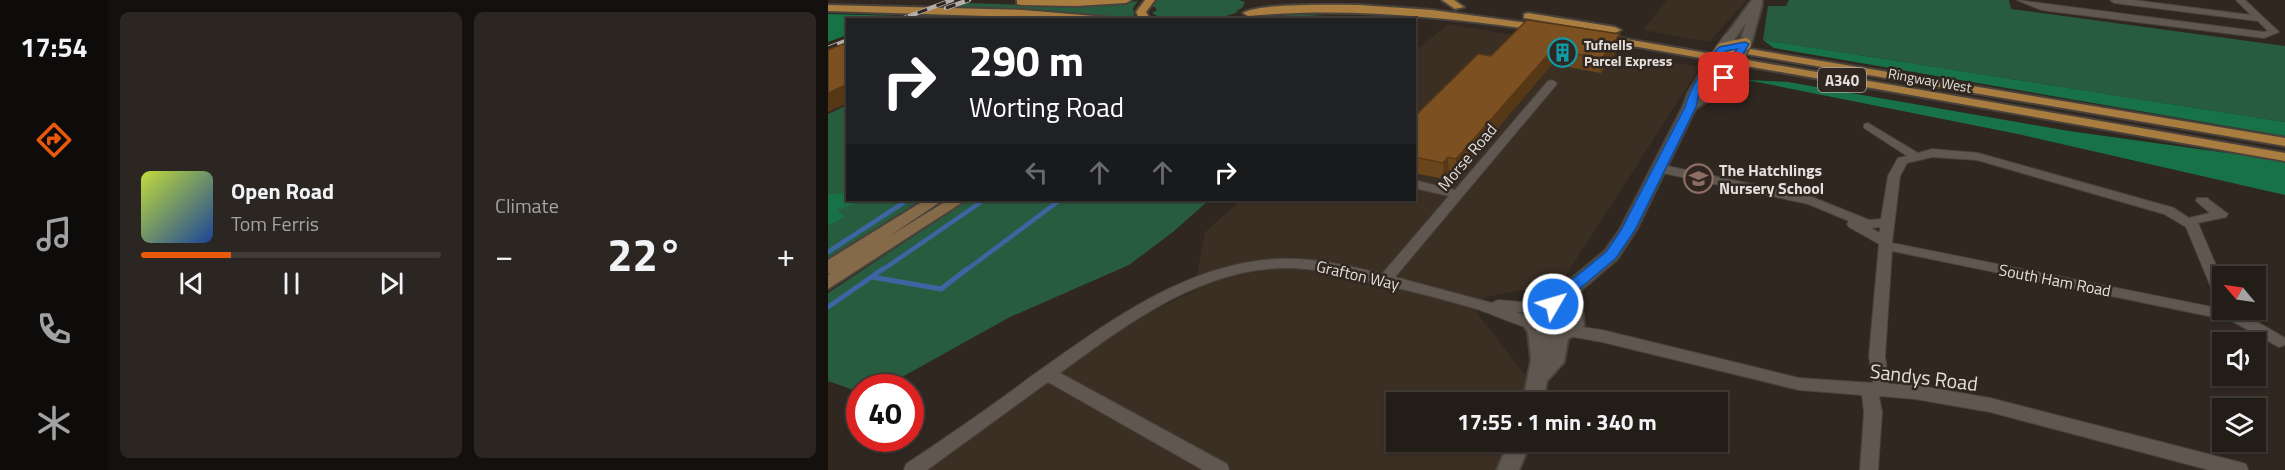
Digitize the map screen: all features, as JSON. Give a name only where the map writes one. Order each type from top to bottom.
[{"type":"main road","points":[[954,0],[1076,3],[1126,0]]},
{"type":"main road","points":[[1144,18],[1142,8],[1150,0]]},
{"type":"main road","name":"Ringway West","points":[[1257,0],[1243,15],[1313,7],[1431,14],[1508,23],[2285,157]]},
{"type":"main road","name":"Ringway West","points":[[1332,0],[1459,7],[1655,36],[2285,142]]},
{"type":"main road","points":[[1383,2],[1412,0]]},
{"type":"main road","points":[[1447,0],[1459,7]]},
{"type":"main road","points":[[828,9],[1033,13],[1085,18]]},
{"type":"main road","points":[[1726,44],[1745,44],[2191,127]]},
{"type":"main road","points":[[1727,75],[1786,79],[2062,127],[2194,142]]},
{"type":"main road","points":[[828,268],[933,201]]},
{"type":"main road","points":[[828,284],[956,201]]},
{"type":"street","points":[[2021,0],[2041,7],[2264,35],[2274,32],[2240,0]]},
{"type":"street","points":[[2114,0],[2260,19]]},
{"type":"street","points":[[1536,381],[1554,362],[1569,324],[1598,268],[1628,230],[1690,107],[1694,93],[1757,1]]},
{"type":"street","points":[[1690,107],[1707,95],[1727,75],[1745,44],[1758,9],[1757,1]]},
{"type":"street","points":[[1709,69],[1727,75]]},
{"type":"street","name":"Morse Road","points":[[1385,280],[1552,83]]},
{"type":"street","points":[[1866,124],[1914,156]]},
{"type":"street","points":[[1869,470],[1887,224],[1894,176],[1902,161],[1932,153],[1978,157],[2169,211],[2192,225],[2212,273]]},
{"type":"street","name":"South Ham Road","points":[[1658,168],[1780,193],[1812,201],[1868,224],[1887,224]]},
{"type":"street","points":[[1416,184],[1457,194]]},
{"type":"street","points":[[2187,222],[2221,214],[2202,201]]},
{"type":"street","name":"South Ham Road","points":[[1833,210],[1887,244],[2212,312]]},
{"type":"street","name":"Grafton Way","points":[[913,470],[1131,313],[1164,294],[1209,276],[1272,264],[1307,264],[1338,268],[1540,317]]},
{"type":"street","points":[[1540,317],[1598,268]]},
{"type":"street","points":[[1540,317],[1569,324]]},
{"type":"street","points":[[1540,317],[1569,324]]},
{"type":"street","points":[[1534,392],[1541,360],[1540,317]]},
{"type":"street","name":"South Ham Road","points":[[2242,320],[2279,341]]},
{"type":"street","name":"Sandys Road","points":[[1569,324],[1602,336],[1800,384],[1915,392],[1990,405],[2239,470]]},
{"type":"street","points":[[1047,375],[1220,470]]},
{"type":"street","points":[[1508,470],[1515,452]]},
{"type":"shaded area","points":[[1667,0],[1747,0],[1709,42],[1643,30]]},
{"type":"shaded area","points":[[1448,24],[1700,67],[1561,283],[1485,297],[1476,312],[1527,377],[1523,392],[1386,392],[1386,452],[1504,452],[1496,470],[925,470],[1134,320],[1194,291],[1205,232],[1240,201],[1416,201],[1416,50]]},
{"type":"green space","points":[[1157,0],[1239,0],[1245,2],[1242,8],[1236,11],[1238,12],[1219,18],[1163,18],[1152,13],[1156,11],[1156,8],[1152,6]]},
{"type":"green space","points":[[1789,0],[2009,0],[2011,9],[2285,46],[2285,122],[1763,40],[1768,6],[1786,6]]},
{"type":"green space","points":[[1138,1],[1133,8],[1135,18],[1047,11],[950,9],[967,3],[1080,7]]},
{"type":"green space","points":[[828,14],[900,16],[846,18],[846,35],[828,42]]},
{"type":"green space","points":[[1294,14],[1357,18],[1272,18]]},
{"type":"green space","points":[[1025,15],[1062,18],[944,18],[949,16]]},
{"type":"green space","points":[[1763,40],[2285,122],[2285,136],[1774,48]]},
{"type":"green space","points":[[1747,80],[1788,82],[2069,131],[2285,161],[2285,195],[2018,134]]},
{"type":"green space","points":[[846,105],[846,201],[919,201],[828,259],[828,114]]},
{"type":"green space","points":[[846,192],[846,201],[863,201],[837,210],[844,217],[828,226],[828,195]]},
{"type":"green space","points":[[966,201],[1208,201],[1173,232],[1129,265],[1010,317],[907,374],[846,374],[846,387],[828,381],[828,293]]},
{"type":"building","points":[[1527,20],[1620,34],[1602,58],[1552,50],[1456,159],[1448,157],[1443,163],[1416,157],[1416,115],[1478,54],[1491,56]]},
{"type":"building","points":[[846,43],[846,85],[828,93],[828,50]]},
{"type":"waterway","points":[[881,271],[983,201]]},
{"type":"waterway","points":[[965,271],[1059,201]]},
{"type":"waterway","points":[[828,252],[903,203]]},
{"type":"waterway","points":[[828,307],[883,269]]},
{"type":"waterway","points":[[872,277],[941,289],[967,269]]},
{"type":"railway","points":[[904,18],[952,0]]},
{"type":"railway","points":[[946,8],[969,0]]},
{"type":"railway","points":[[828,48],[846,41]]},
{"type":"place","name":"Tufnells Parcel Express","points":[[1563,52]]},
{"type":"place","name":"The Hatchlings Nursery School","points":[[1698,179]]},
{"type":"route","points":[[1553,304],[1611,255],[1628,230],[1690,107],[1694,93],[1714,60],[1722,49],[1745,44],[1724,78]]}]
